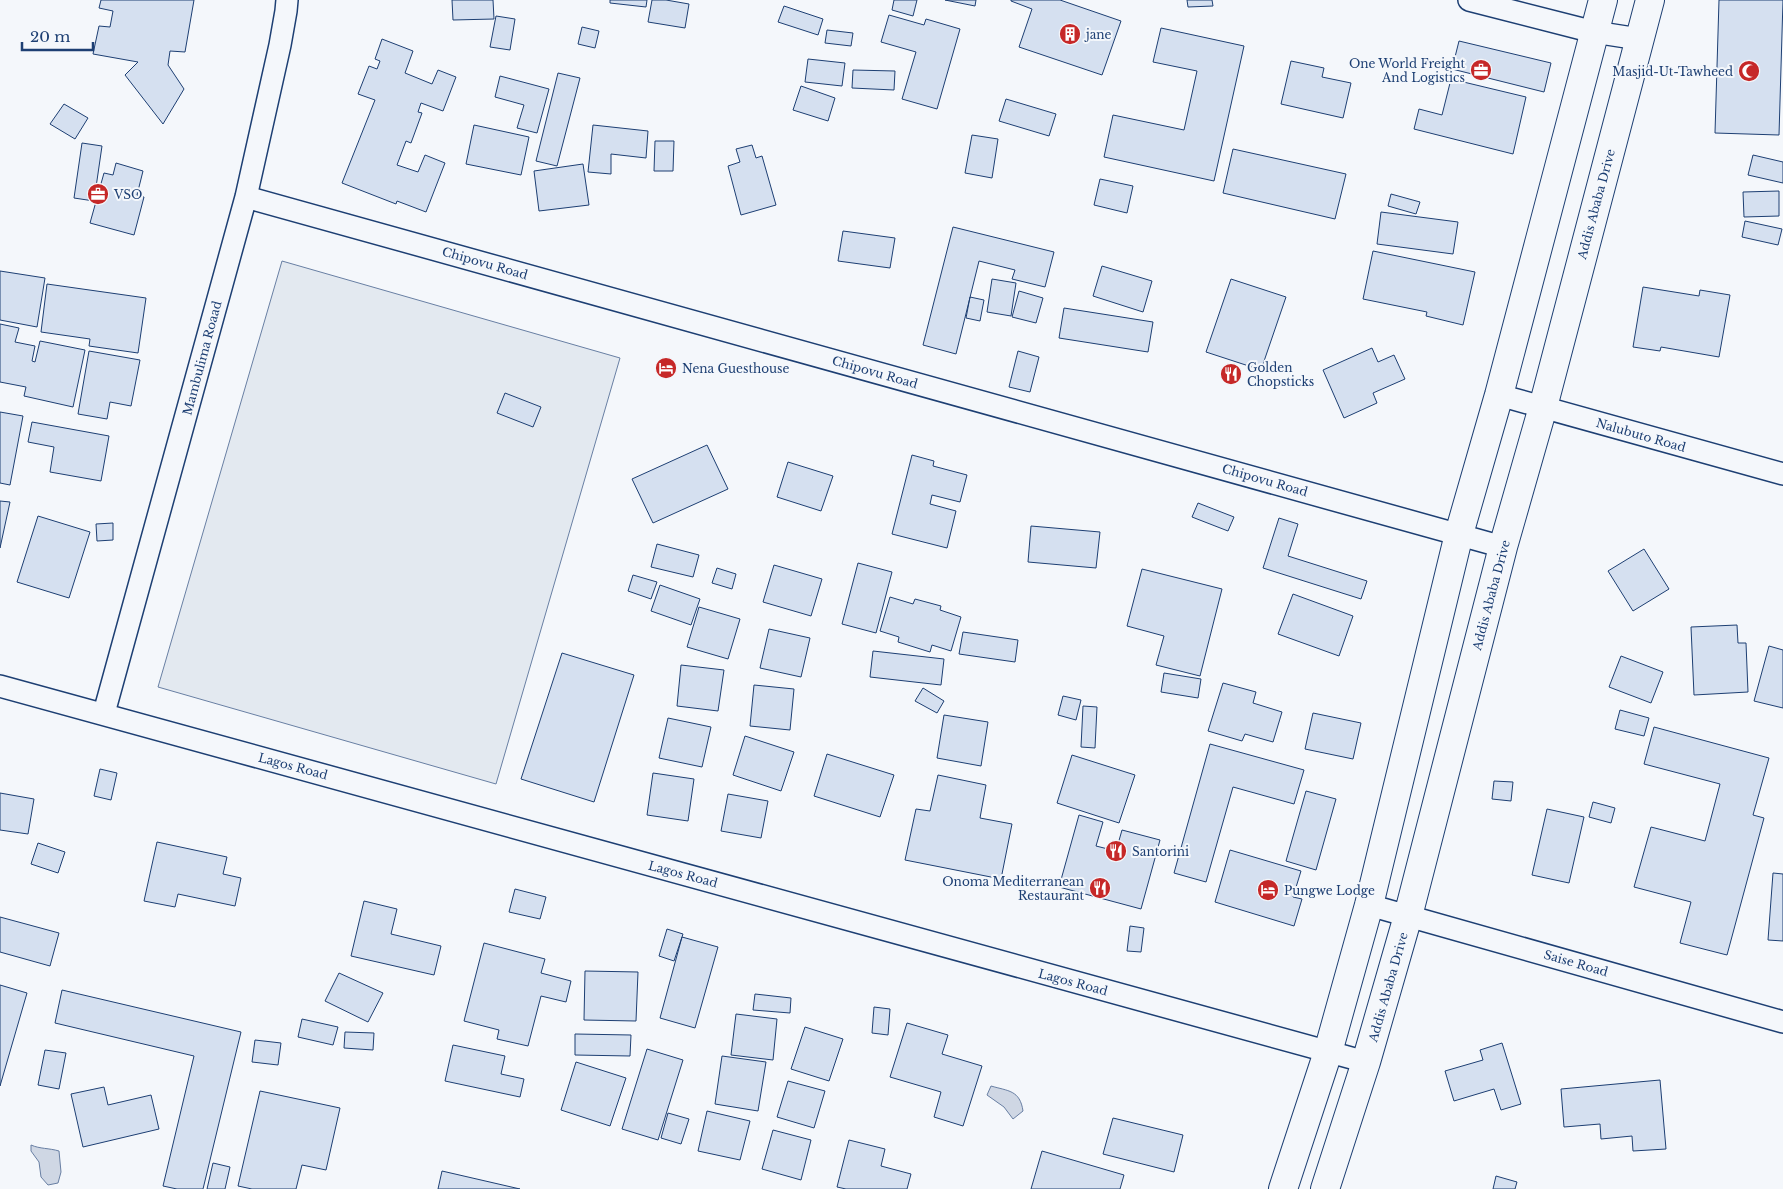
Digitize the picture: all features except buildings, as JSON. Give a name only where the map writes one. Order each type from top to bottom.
[{"type":"main road","points":[[1283,1189],[1328,1052],[1369,905],[1459,534],[1499,395],[1603,0]]},
{"type":"main road","name":"Addis Ababa Drive","points":[[1325,1189],[1366,1062],[1408,916],[1503,547],[1543,407],[1650,0]]},
{"type":"street","name":"Mambulima Roaad","points":[[104,714],[246,197],[280,45],[286,0]]},
{"type":"street","points":[[1469,0],[1594,32],[1639,38]]},
{"type":"street","name":"Chipovu Road","points":[[246,197],[1503,547]]},
{"type":"street","name":"Nalubuto Road","points":[[1499,395],[1783,474]]},
{"type":"street","name":"Lagos Road","points":[[0,686],[1366,1062]]},
{"type":"street","name":"Saise Road","points":[[1369,905],[1783,1022]]},
{"type":"shaded area","points":[[282,261],[620,358],[496,784],[158,687]]},
{"type":"shaded area","points":[[991,1086],[1016,1095],[1023,1111],[1013,1119],[1004,1107],[987,1095]]},
{"type":"shaded area","points":[[31,1145],[59,1151],[61,1172],[58,1183],[48,1185],[41,1177],[39,1162],[31,1151]]},
{"type":"place","name":"jane","points":[[1070,34]]},
{"type":"place","name":"One World Freight And Logistics","points":[[1481,70]]},
{"type":"place","name":"Masjid-Ut-Tawheed","points":[[1749,71]]},
{"type":"place","name":"VSO","points":[[98,194]]},
{"type":"place","name":"Nena Guesthouse","points":[[666,368]]},
{"type":"place","name":"Golden Chopsticks","points":[[1231,374]]},
{"type":"place","name":"Santorini","points":[[1116,851]]},
{"type":"place","name":"Onoma Mediterranean Restaurant","points":[[1100,888]]},
{"type":"place","name":"Pungwe Lodge","points":[[1268,890]]}]
